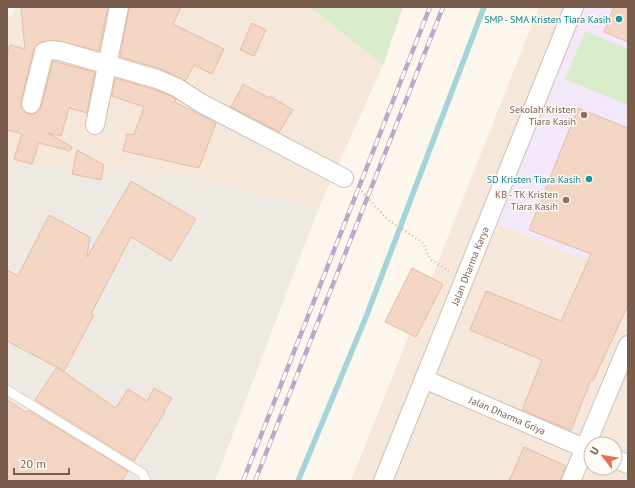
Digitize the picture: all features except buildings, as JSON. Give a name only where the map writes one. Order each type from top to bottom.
[{"type":"street","points":[[95,125],[119,7]]},
{"type":"street","name":"Jalan Dharma Karya","points":[[383,481],[574,7]]},
{"type":"street","points":[[31,104],[44,52],[51,50],[60,51],[157,79],[176,87],[344,178]]},
{"type":"street","points":[[593,436],[628,345]]},
{"type":"street","name":"Jalan Dharma Griya","points":[[424,379],[583,447]]},
{"type":"street","points":[[572,481],[583,459]]},
{"type":"lane","points":[[7,390],[142,473],[146,481]]},
{"type":"path","points":[[344,178],[359,188],[388,219],[423,243],[430,259],[463,283]]},
{"type":"shaded area","points":[[15,7],[310,7],[383,65],[318,210],[193,177],[7,164],[7,16],[12,16]]},
{"type":"shaded area","points":[[539,7],[628,7],[628,481],[351,481]]},
{"type":"shaded area","name":"Sekolah Kristen Tiara Kasih","points":[[581,7],[628,7],[628,276],[497,224]]},
{"type":"shaded area","points":[[7,164],[193,177],[318,210],[215,481],[7,481]]},
{"type":"green space","points":[[310,7],[403,7],[383,65]]},
{"type":"green space","points":[[585,31],[628,49],[628,105],[565,79]]},
{"type":"waterway","points":[[298,481],[366,317],[484,7]]},
{"type":"railway","points":[[243,481],[430,7]]},
{"type":"railway","points":[[255,481],[443,7]]},
{"type":"place","name":"SMP - SMA Kristen Tiara Kasih","points":[[619,19]]},
{"type":"place","name":"Sekolah Kristen Tiara Kasih","points":[[584,115]]},
{"type":"place","name":"SD Kristen Tiara Kasih","points":[[589,179]]},
{"type":"place","name":"KB - TK Kristen Tiara Kasih","points":[[566,200]]}]
